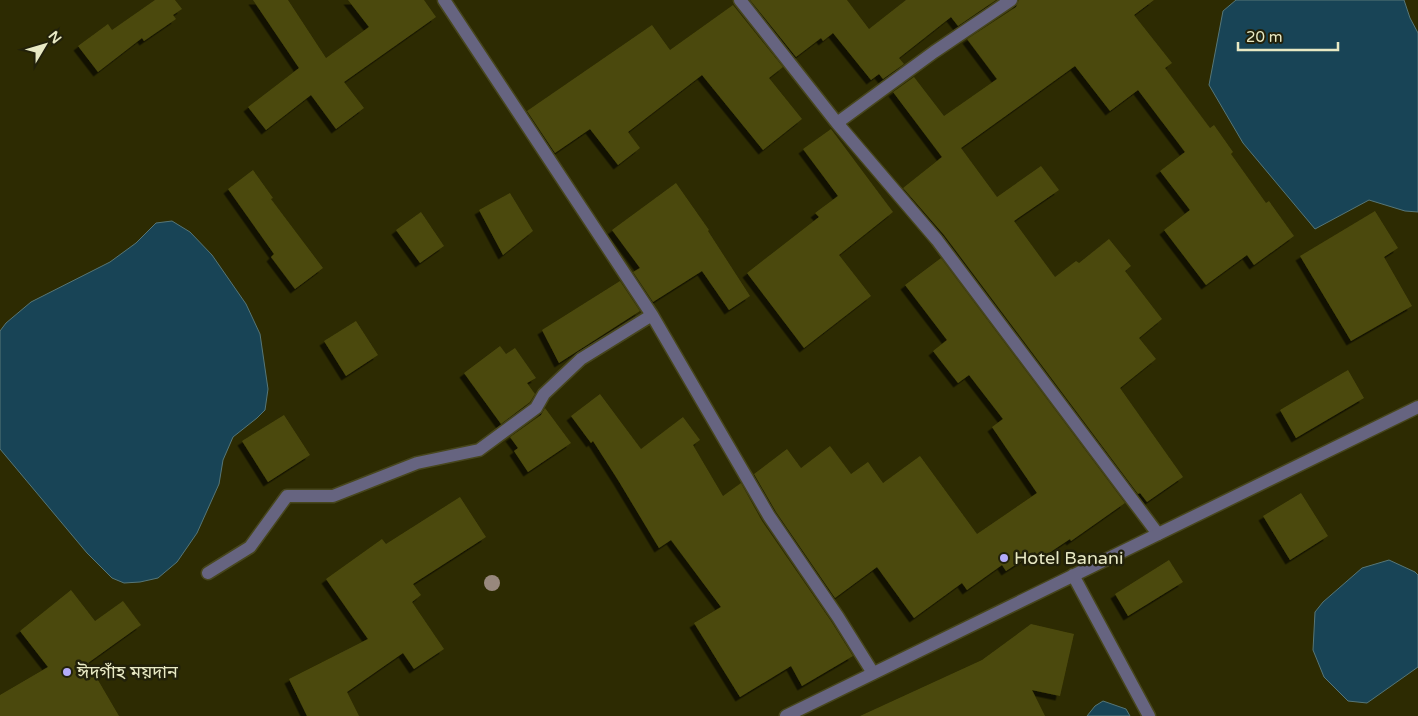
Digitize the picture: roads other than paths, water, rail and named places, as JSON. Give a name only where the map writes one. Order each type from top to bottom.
[{"type":"street","points":[[444,0],[652,314],[769,516],[838,617],[873,673]]},
{"type":"street","points":[[740,0],[838,123],[937,240],[1158,534]]},
{"type":"street","points":[[838,123],[934,52],[1011,0]]},
{"type":"street","points":[[208,573],[250,547],[287,496],[332,496],[417,463],[479,450],[536,408],[544,394],[581,359],[652,314]]},
{"type":"street","points":[[786,716],[1418,407]]},
{"type":"street","points":[[1073,575],[1149,716]]},
{"type":"water","points":[[1236,0],[1404,0],[1410,18],[1418,33],[1418,212],[1405,211],[1369,200],[1315,229],[1243,143],[1209,85],[1223,11]]},
{"type":"water","points":[[172,221],[190,232],[212,255],[246,304],[260,334],[268,389],[265,410],[233,437],[223,460],[219,484],[197,533],[177,562],[158,578],[124,583],[112,578],[87,553],[0,449],[0,331],[6,323],[31,302],[110,262],[136,243],[156,223]]},
{"type":"water","points":[[1389,560],[1418,575],[1418,667],[1367,703],[1348,701],[1324,677],[1313,650],[1315,612],[1323,602],[1362,568]]},
{"type":"water","points":[[1103,701],[1126,709],[1130,716],[1087,716],[1095,706]]},
{"type":"place","name":"Hotel Banani","points":[[1004,558]]},
{"type":"place","name":"ঈদগাঁহ ময়দান","points":[[67,672]]}]
